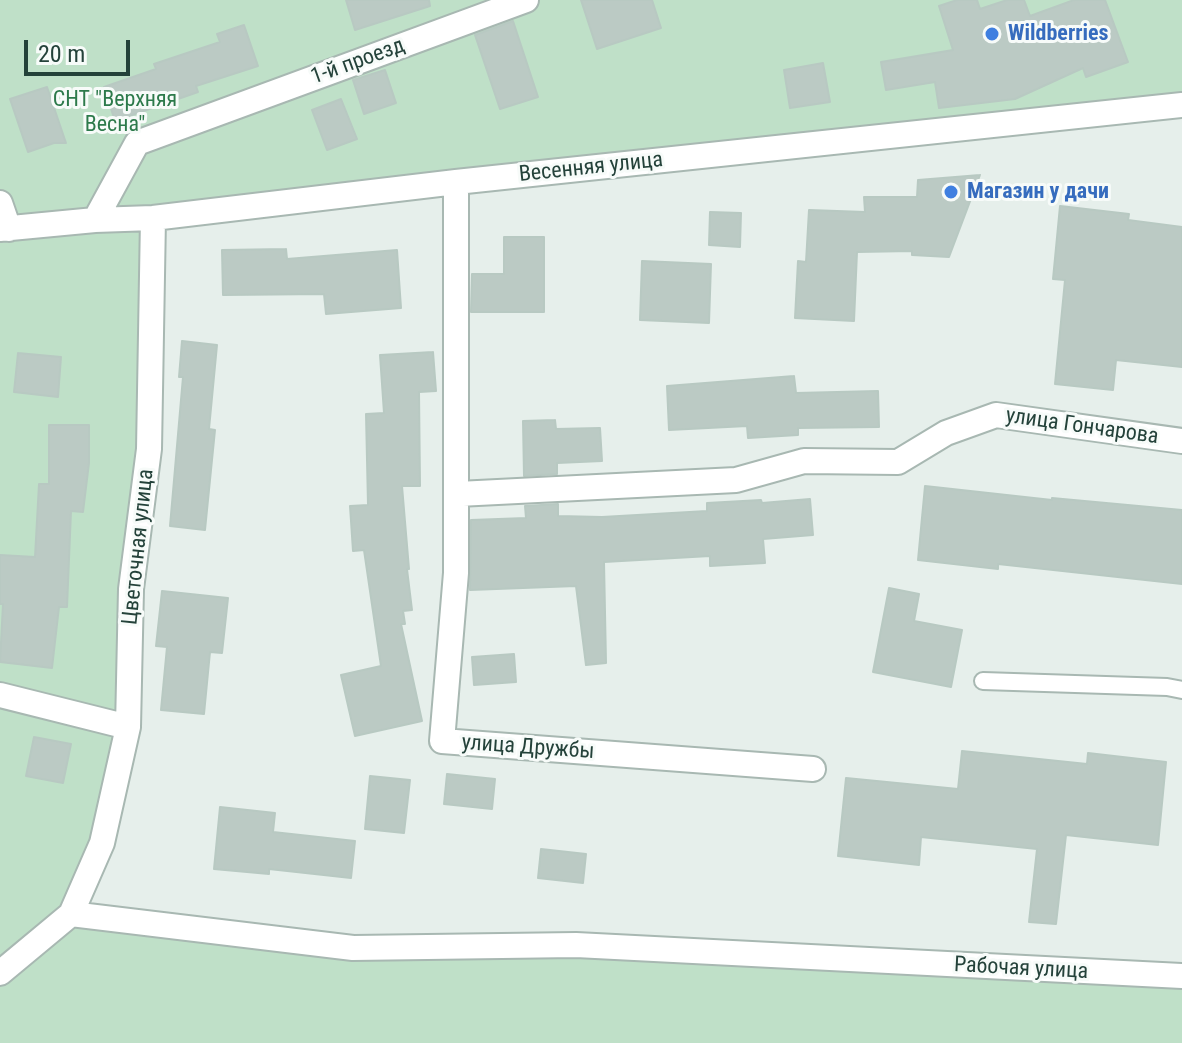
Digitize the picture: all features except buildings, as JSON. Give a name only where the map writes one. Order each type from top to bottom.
[{"type":"street","name":"1-й проезд","points":[[95,220],[137,143],[526,0]]},
{"type":"street","name":"Весенняя улица","points":[[4,229],[153,218],[456,182],[1182,105]]},
{"type":"street","name":"улица Дружбы","points":[[456,182],[454,353],[458,494],[456,573],[442,741],[813,769]]},
{"type":"street","points":[[0,203],[4,229]]},
{"type":"street","name":"Цветочная улица","points":[[71,914],[102,843],[128,727],[131,589],[149,449],[153,218]]},
{"type":"street","name":"улица Гончарова","points":[[458,494],[736,480],[804,461],[898,462],[946,433],[996,415],[1182,441]]},
{"type":"street","points":[[0,695],[128,727]]},
{"type":"street","points":[[0,973],[71,914]]},
{"type":"street","name":"Рабочая улица","points":[[71,914],[353,948],[576,945],[1182,976]]},
{"type":"lane","points":[[983,681],[1182,690]]},
{"type":"green space","name":"СНТ \"Верхняя Весна\"","points":[[0,0],[1182,0],[1182,105],[153,219],[128,727],[72,914],[353,948],[1182,976],[1182,1043],[0,1043]]},
{"type":"place","name":"Wildberries","points":[[992,34]]},
{"type":"place","name":"Магазин у дачи","points":[[951,192]]}]
